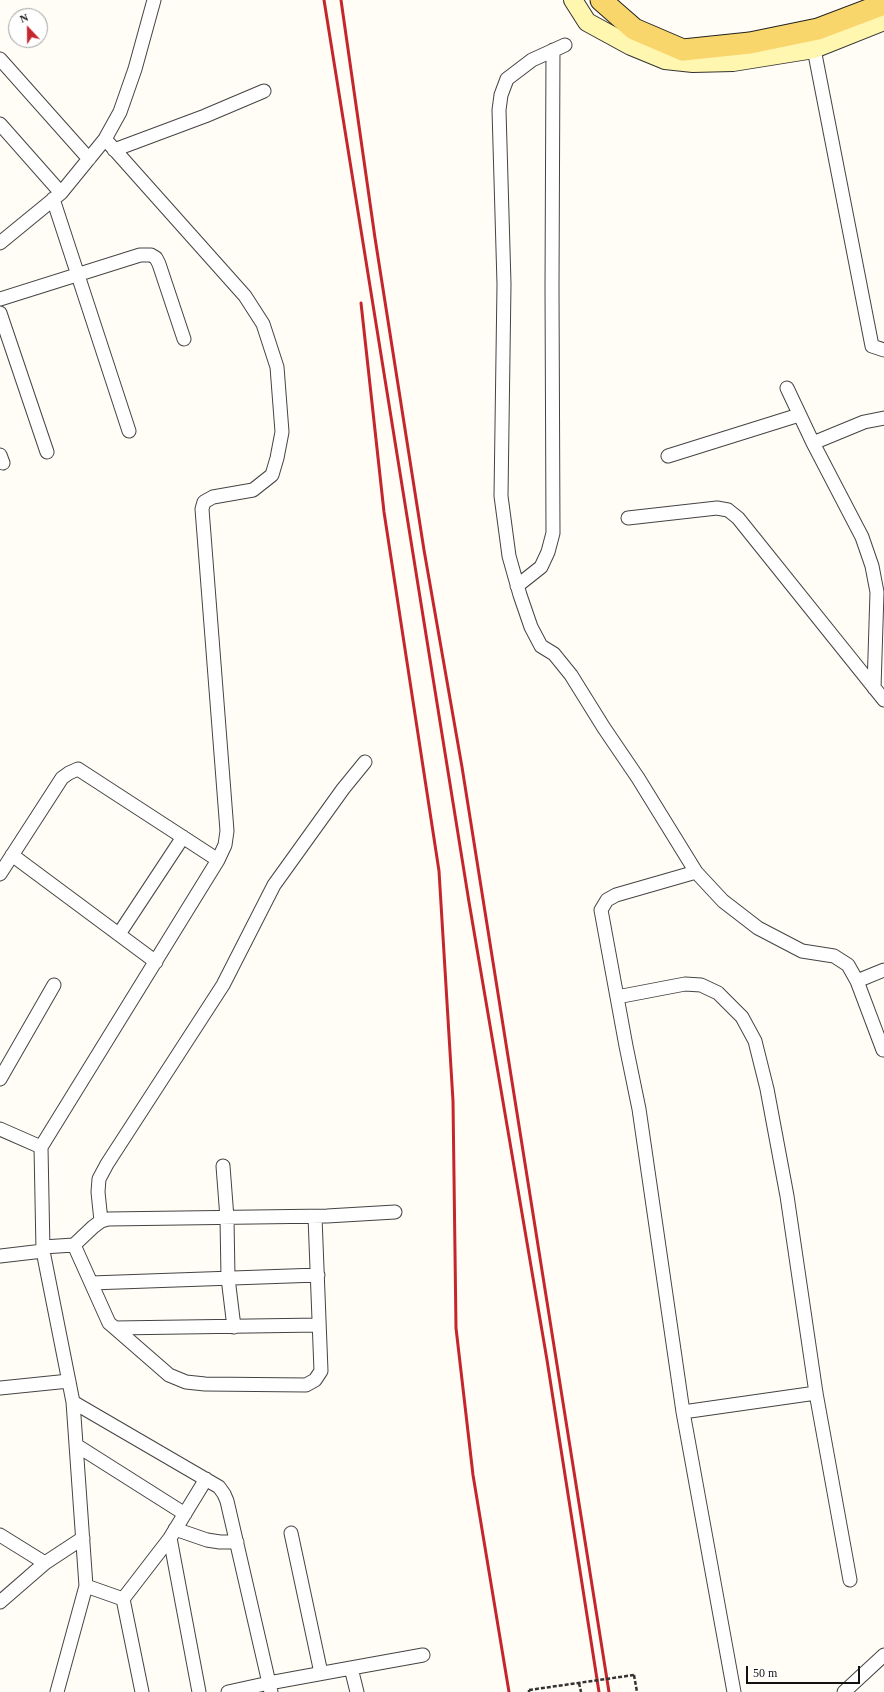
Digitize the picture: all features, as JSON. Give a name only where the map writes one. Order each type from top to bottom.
[{"type":"main road","points":[[601,0],[634,29],[683,50],[750,43],[818,29],[884,4]]},
{"type":"street","points":[[2,236],[57,196],[105,139],[120,112],[135,69],[154,0]]},
{"type":"street","points":[[573,0],[586,22],[631,46],[665,60],[693,63],[733,62],[814,49],[884,21]]},
{"type":"street","points":[[517,586],[541,567],[548,552],[553,533],[552,287],[559,48],[532,60],[507,79],[501,95],[499,110],[504,284],[501,496],[509,556],[517,586],[531,627],[541,646],[554,654],[571,675],[696,872],[723,901],[758,928],[802,952],[834,956],[848,965],[857,981],[884,1055]]},
{"type":"street","points":[[814,49],[872,346],[884,350]]},
{"type":"street","points":[[0,59],[89,159]]},
{"type":"street","points":[[114,150],[205,116],[264,91]]},
{"type":"street","points":[[0,124],[57,196],[78,275],[129,431]]},
{"type":"street","points":[[57,1692],[86,1586],[74,1402],[43,1249],[41,1147],[156,962],[218,860],[225,845],[227,831],[202,509],[204,502],[212,497],[253,490],[272,475],[282,432],[277,367],[263,324],[245,296],[105,139]]},
{"type":"street","points":[[0,299],[140,255],[150,255],[156,258],[160,264],[184,339]]},
{"type":"street","points":[[0,312],[47,452]]},
{"type":"street","points":[[787,388],[812,443],[862,537],[872,566],[877,592],[874,688]]},
{"type":"street","points":[[668,456],[799,415]]},
{"type":"street","points":[[812,443],[864,422],[884,418]]},
{"type":"street","points":[[628,518],[717,508],[728,510],[738,518],[884,700]]},
{"type":"street","points":[[101,1221],[98,1192],[99,1180],[106,1164],[223,985],[274,885],[343,789],[365,762]]},
{"type":"street","points":[[0,874],[62,778],[78,769],[218,860]]},
{"type":"street","points":[[119,934],[183,837]]},
{"type":"street","points":[[12,856],[156,962]]},
{"type":"street","points":[[696,872],[616,895],[607,900],[601,910],[640,1109],[683,1412],[734,1692]]},
{"type":"street","points":[[857,981],[884,970]]},
{"type":"street","points":[[617,997],[685,984],[701,985],[718,993],[742,1017],[755,1041],[767,1089],[788,1196],[816,1393],[850,1580]]},
{"type":"street","points":[[0,1078],[54,985]]},
{"type":"street","points":[[0,1129],[41,1147]]},
{"type":"street","points":[[223,1166],[227,1218],[228,1278],[234,1327]]},
{"type":"street","points":[[0,1256],[74,1245],[101,1221],[108,1219],[316,1217],[395,1212]]},
{"type":"street","points":[[74,1245],[109,1323],[169,1375],[186,1382],[205,1384],[306,1385],[315,1380],[321,1371],[316,1217]]},
{"type":"street","points":[[91,1283],[318,1275]]},
{"type":"street","points":[[115,1328],[319,1325]]},
{"type":"street","points":[[0,1388],[69,1381]]},
{"type":"street","points":[[683,1412],[816,1393]]},
{"type":"street","points":[[74,1402],[206,1479],[219,1487],[224,1494],[228,1502],[270,1687]]},
{"type":"street","points":[[76,1445],[184,1514]]},
{"type":"street","points":[[142,1692],[123,1599],[173,1534],[206,1479]]},
{"type":"street","points":[[291,1533],[321,1673]]},
{"type":"street","points":[[173,1534],[220,1542],[237,1542]]},
{"type":"street","points":[[173,1534],[199,1692]]},
{"type":"street","points":[[0,1535],[45,1563]]},
{"type":"street","points":[[0,1602],[45,1563],[83,1538]]},
{"type":"street","points":[[86,1586],[123,1599]]},
{"type":"street","points":[[228,1692],[270,1687],[321,1673],[423,1655]]},
{"type":"street","points":[[844,1692],[884,1655]]},
{"type":"street","points":[[351,1668],[357,1692]]},
{"type":"path","points":[[529,1692],[529,1690],[634,1675],[637,1692]]},
{"type":"path","points":[[579,1683],[581,1692]]},
{"type":"railway","points":[[324,0],[469,902],[547,1360],[599,1692]]},
{"type":"railway","points":[[341,0],[375,238],[424,550],[462,767],[609,1692]]},
{"type":"railway","points":[[361,303],[384,512],[439,871],[453,1101],[456,1328],[473,1475],[509,1692]]}]
